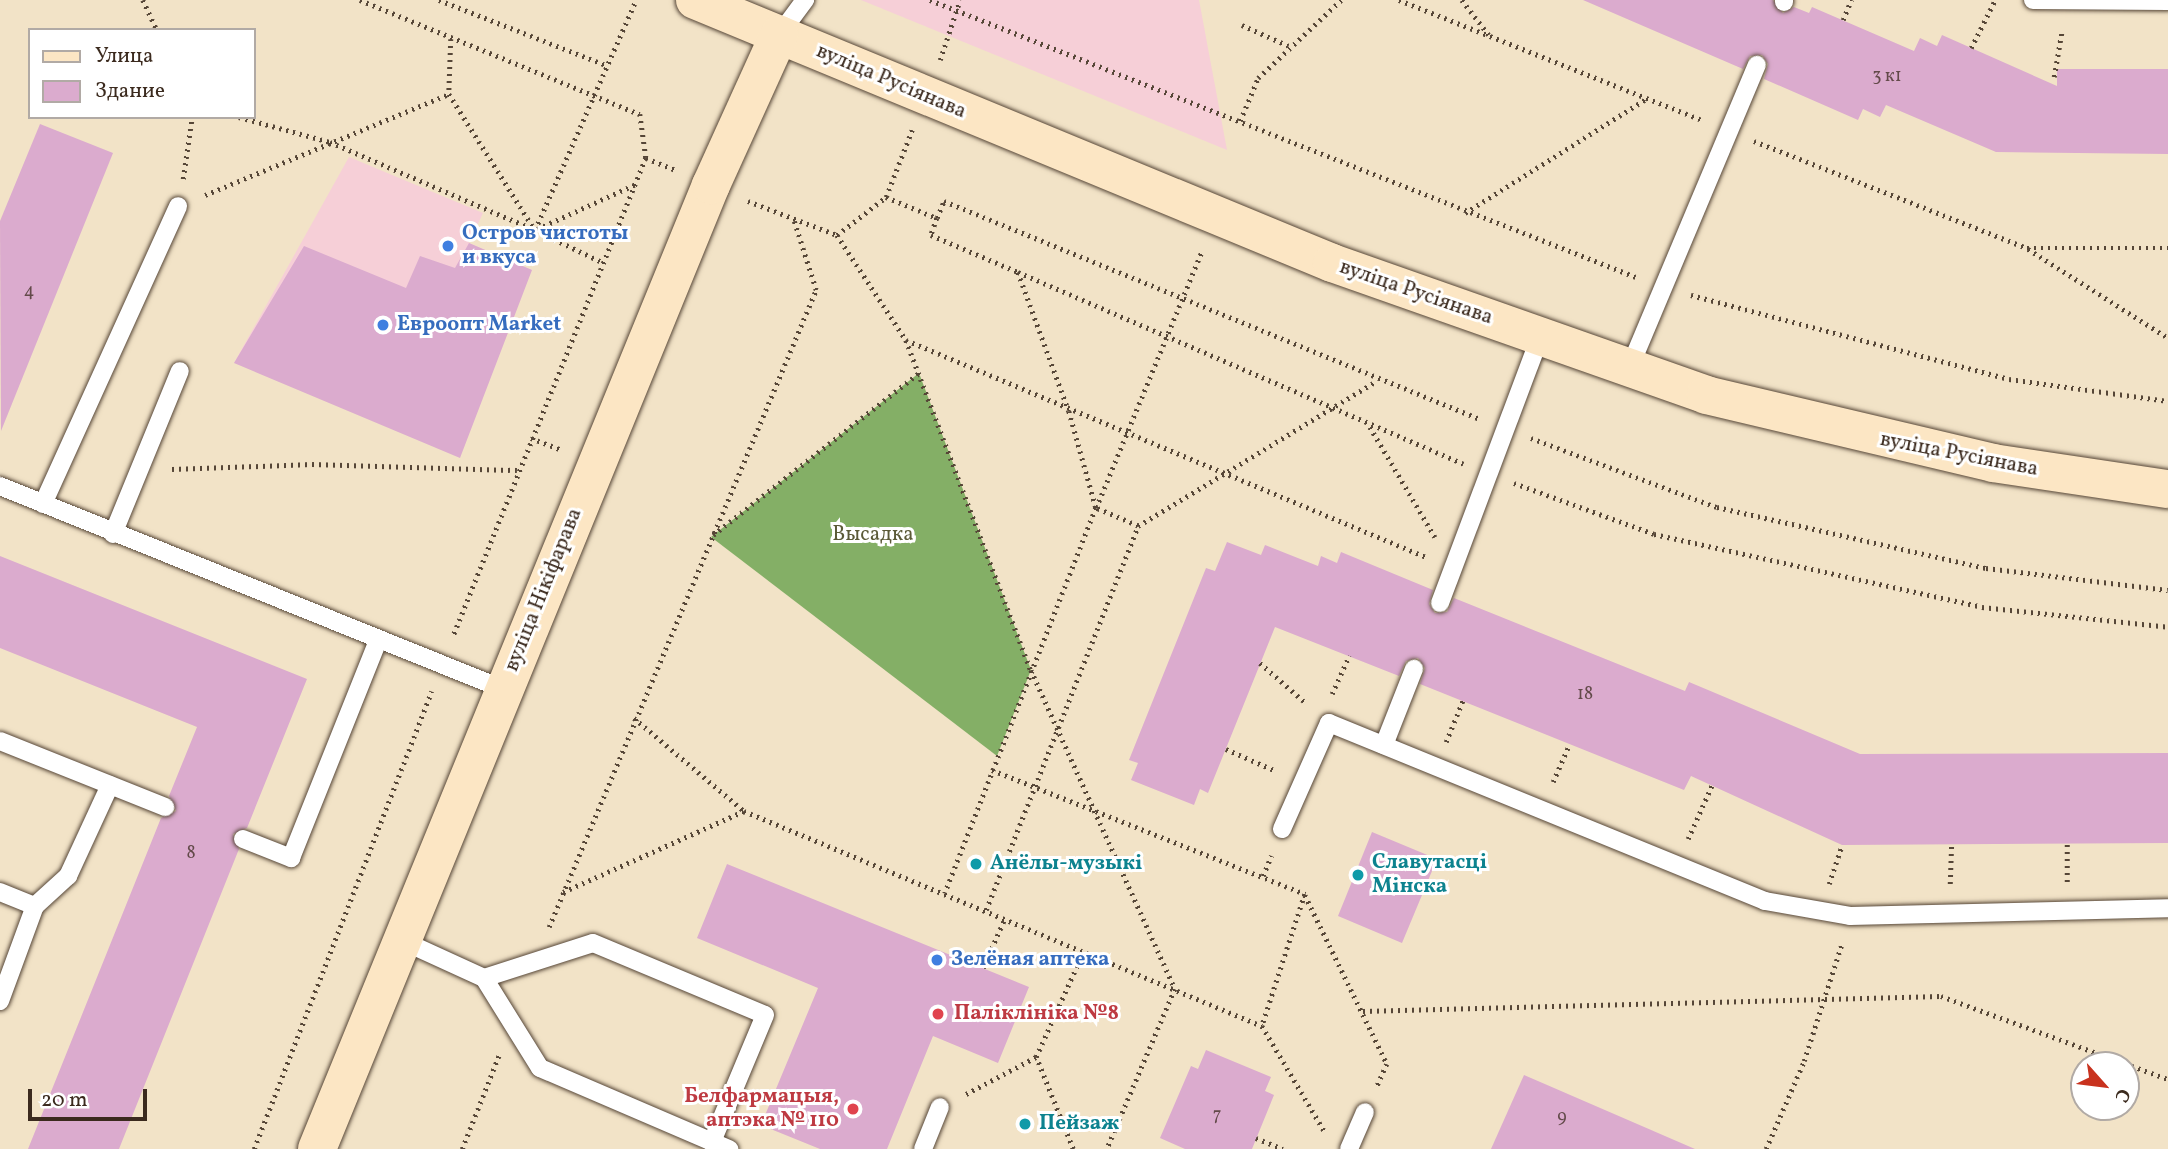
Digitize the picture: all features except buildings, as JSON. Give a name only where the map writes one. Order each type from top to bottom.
[{"type":"main road","name":"вуліца Русіянава","points":[[695,0],[1215,217],[1629,369],[1885,440],[2168,489]]},
{"type":"main road","name":"вуліца Нікіфарава","points":[[317,1149],[403,942],[503,689],[779,36]]},
{"type":"lane","points":[[779,36],[805,0]]},
{"type":"lane","points":[[2033,0],[2066,3],[2168,1]]},
{"type":"lane","points":[[1629,369],[1757,65]]},
{"type":"lane","points":[[43,504],[178,206]]},
{"type":"lane","points":[[1440,603],[1540,337]]},
{"type":"lane","points":[[113,534],[180,371]]},
{"type":"lane","points":[[0,486],[377,643],[503,689]]},
{"type":"lane","points":[[243,839],[290,858],[377,643]]},
{"type":"lane","points":[[1384,746],[1414,669]]},
{"type":"lane","points":[[1282,829],[1303,782],[1325,720],[1765,901],[1850,916],[2168,908]]},
{"type":"lane","points":[[0,740],[165,807]]},
{"type":"lane","points":[[0,1001],[35,906],[68,876],[110,785]]},
{"type":"lane","points":[[0,892],[35,906]]},
{"type":"lane","points":[[403,942],[484,978],[540,1068],[721,1146],[765,1015],[593,943],[484,978]]},
{"type":"lane","points":[[923,1149],[940,1107]]},
{"type":"lane","points":[[1349,1149],[1365,1112]]},
{"type":"path","points":[[143,0],[156,28]]},
{"type":"path","points":[[254,1149],[517,470],[646,158],[640,114],[360,0]]},
{"type":"path","points":[[439,0],[606,65]]},
{"type":"path","points":[[535,230],[636,0]]},
{"type":"path","points":[[930,0],[1240,121],[1465,213],[1664,287],[2008,379],[2168,401]]},
{"type":"path","points":[[1240,121],[1258,78],[1340,0]]},
{"type":"path","points":[[1399,0],[2027,248],[2168,338]]},
{"type":"path","points":[[1462,0],[1489,35]]},
{"type":"path","points":[[1843,20],[1851,0]]},
{"type":"path","points":[[1971,48],[1995,0]]},
{"type":"path","points":[[2054,77],[2066,3]]},
{"type":"path","points":[[1242,25],[1289,46]]},
{"type":"path","points":[[451,39],[449,94],[535,230]]},
{"type":"path","points":[[178,206],[449,94]]},
{"type":"path","points":[[1465,213],[1647,98]]},
{"type":"path","points":[[178,206],[192,119]]},
{"type":"path","points":[[246,119],[330,142],[535,230],[604,263]]},
{"type":"path","points":[[535,230],[635,184]]},
{"type":"path","points":[[837,235],[886,197],[937,218]]},
{"type":"path","points":[[2168,590],[1986,568],[1717,507],[1376,381],[944,201],[931,235],[1166,332],[1205,357],[1369,425],[1490,474],[1667,537],[1982,607],[2168,627]]},
{"type":"path","points":[[945,893],[1096,509],[1130,436],[1166,332],[1183,300],[1215,217]]},
{"type":"path","points":[[537,959],[634,718],[816,290],[794,221],[837,235],[906,340],[1031,670],[1175,989],[1107,1149]]},
{"type":"path","points":[[2027,248],[2168,248]]},
{"type":"path","points":[[1018,272],[1069,411],[1096,509]]},
{"type":"path","points":[[906,340],[1069,411],[1453,568]]},
{"type":"path","points":[[711,537],[919,373]]},
{"type":"path","points":[[986,909],[1138,526],[1219,472],[1376,381]]},
{"type":"path","points":[[1369,425],[1453,568]]},
{"type":"path","points":[[139,471],[312,464],[517,470]]},
{"type":"path","points":[[1096,509],[1138,526]]},
{"type":"path","points":[[1260,663],[1325,720],[1349,656]]},
{"type":"path","points":[[1436,766],[1464,700]]},
{"type":"path","points":[[634,718],[744,811],[986,909],[1262,1026],[1328,1138]]},
{"type":"path","points":[[1541,810],[1569,745]]},
{"type":"path","points":[[1226,749],[1303,782]]},
{"type":"path","points":[[992,770],[1305,894],[1387,1064],[1365,1112]]},
{"type":"path","points":[[1676,865],[1712,785]]},
{"type":"path","points":[[562,893],[744,811]]},
{"type":"path","points":[[2067,844],[2067,911]]},
{"type":"path","points":[[1820,911],[1842,845]]},
{"type":"path","points":[[1948,914],[1951,846]]},
{"type":"path","points":[[1262,1026],[1305,894]]},
{"type":"path","points":[[1766,1149],[1824,998],[1850,916]]},
{"type":"path","points":[[983,968],[1005,918]]},
{"type":"path","points":[[940,1107],[1036,1057],[1084,950]]},
{"type":"path","points":[[1363,1011],[1941,996],[2168,1079]]},
{"type":"path","points":[[462,1149],[511,1024]]},
{"type":"path","points":[[1036,1057],[1073,1149]]},
{"type":"path","points":[[1256,1138],[1283,1149]]},
{"type":"shaded area","points":[[861,0],[1199,0],[1227,150]]},
{"type":"shaded area","points":[[349,157],[483,213],[469,243],[532,270],[234,363]]},
{"type":"green space","name":"Высадка","points":[[919,373],[1031,670],[997,756],[711,537]]},
{"type":"place","name":"Остров чистоты и вкуса","points":[[448,246]]},
{"type":"place","name":"Евроопт Market","points":[[383,325]]},
{"type":"place","name":"Анёлы-музыкі","points":[[976,864]]},
{"type":"place","name":"Славутасці Мінска","points":[[1358,875]]},
{"type":"place","name":"Зелёная аптека","points":[[937,960]]},
{"type":"place","name":"Паліклініка №8","points":[[938,1014]]},
{"type":"place","name":"Белфармацыя, аптэка № 110","points":[[853,1109]]},
{"type":"place","name":"Пейзаж","points":[[1025,1124]]}]
